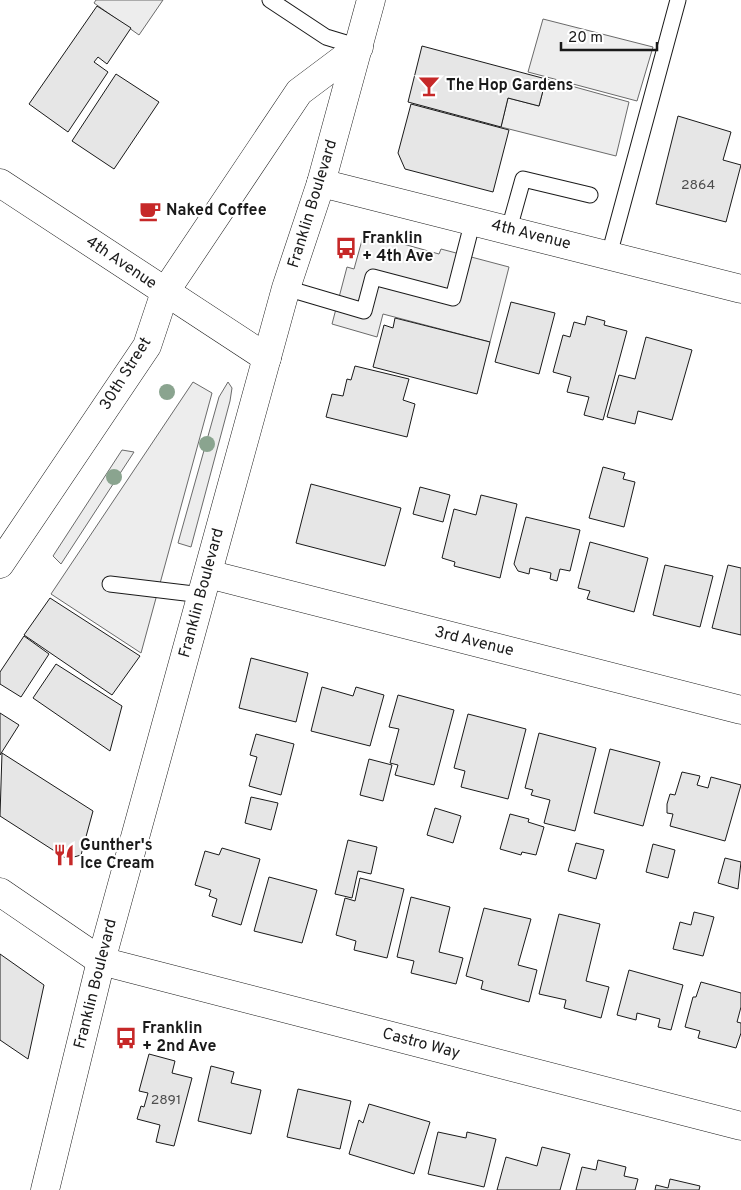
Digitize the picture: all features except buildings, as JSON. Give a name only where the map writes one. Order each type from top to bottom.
[{"type":"street","name":"Franklin Boulevard","points":[[44,1190],[101,961],[286,288],[321,183],[371,0]]},
{"type":"street","name":"30th Street","points":[[4,550],[147,346],[165,292],[300,92],[359,47]]},
{"type":"street","name":"4th Avenue","points":[[0,183],[267,358]]},
{"type":"street","name":"4th Avenue","points":[[321,183],[474,220],[741,289]]},
{"type":"street","name":"3rd Avenue","points":[[205,584],[741,710]]},
{"type":"street","points":[[0,892],[101,961]]},
{"type":"street","name":"Castro Way","points":[[101,961],[741,1126]]},
{"type":"lane","points":[[270,0],[326,36],[359,47]]},
{"type":"lane","points":[[610,255],[678,0]]},
{"type":"lane","points":[[509,229],[523,179],[590,195]]},
{"type":"lane","points":[[286,288],[364,311],[372,277],[453,298],[474,220]]},
{"type":"lane","points":[[110,584],[205,584]]},
{"type":"shaded area","points":[[96,0],[163,0],[139,35],[94,3]]},
{"type":"shaded area","points":[[543,19],[653,47],[637,101],[528,72]]},
{"type":"shaded area","points":[[546,79],[629,102],[616,156],[501,127],[508,98],[539,106]]},
{"type":"shaded area","points":[[364,233],[439,254],[441,249],[509,267],[490,342],[383,314],[377,337],[332,324],[347,267],[354,269]]},
{"type":"shaded area","points":[[193,382],[212,393],[141,653],[51,594]]},
{"type":"shaded area","points":[[228,382],[232,388],[230,401],[191,547],[178,543],[219,397]]},
{"type":"shaded area","points":[[122,450],[134,452],[61,564],[53,556]]},
{"type":"place","name":"The Hop Gardens","points":[[429,86]]},
{"type":"place","name":"Naked Coffee","points":[[150,211]]},
{"type":"place","name":"Franklin + 4th Ave","points":[[346,248]]},
{"type":"place","name":"Gunther's Ice Cream","points":[[64,855]]},
{"type":"place","name":"Franklin + 2nd Ave","points":[[126,1038]]}]
